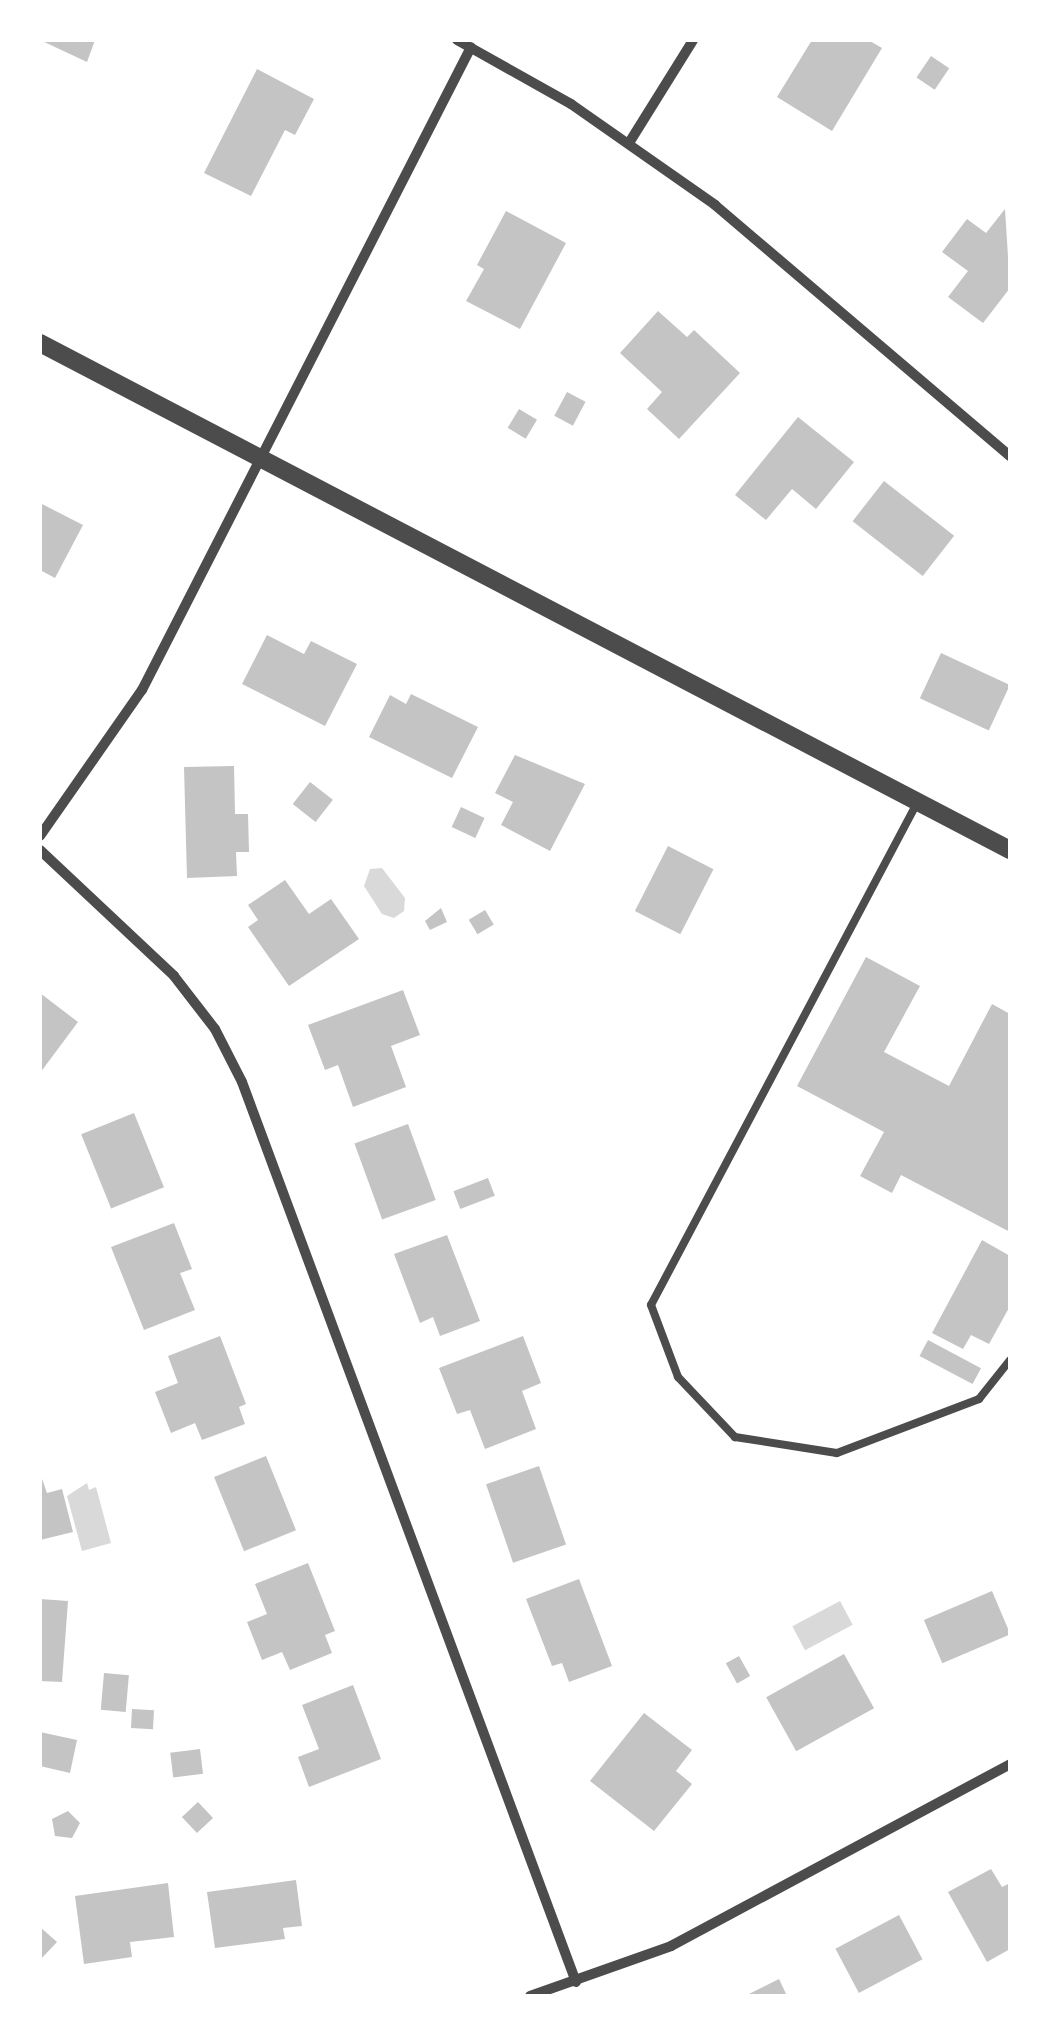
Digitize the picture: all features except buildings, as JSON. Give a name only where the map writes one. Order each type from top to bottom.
[{"type":"street","points":[[457,40],[629,143],[715,205],[1010,456]]},
{"type":"street","points":[[629,143],[693,40]]},
{"type":"street","points":[[40,836],[142,690],[266,458],[471,46]]},
{"type":"street","points":[[40,343],[1010,850]]},
{"type":"street","points":[[40,850],[174,976],[214,1029],[242,1082],[576,1982]]},
{"type":"street","points":[[530,1996],[576,1982],[758,1904],[1010,1764]]},
{"type":"lane","points":[[916,803],[651,1305],[678,1377],[735,1437],[837,1453],[979,1399],[1010,1360]]},
{"type":"shaded area","points":[[382,868],[405,898],[404,911],[394,918],[382,914],[364,886],[370,869]]},
{"type":"shaded area","points":[[87,1483],[89,1490],[96,1487],[111,1543],[82,1551],[67,1496]]},
{"type":"shaded area","points":[[840,1601],[853,1625],[805,1650],[792,1626]]}]
